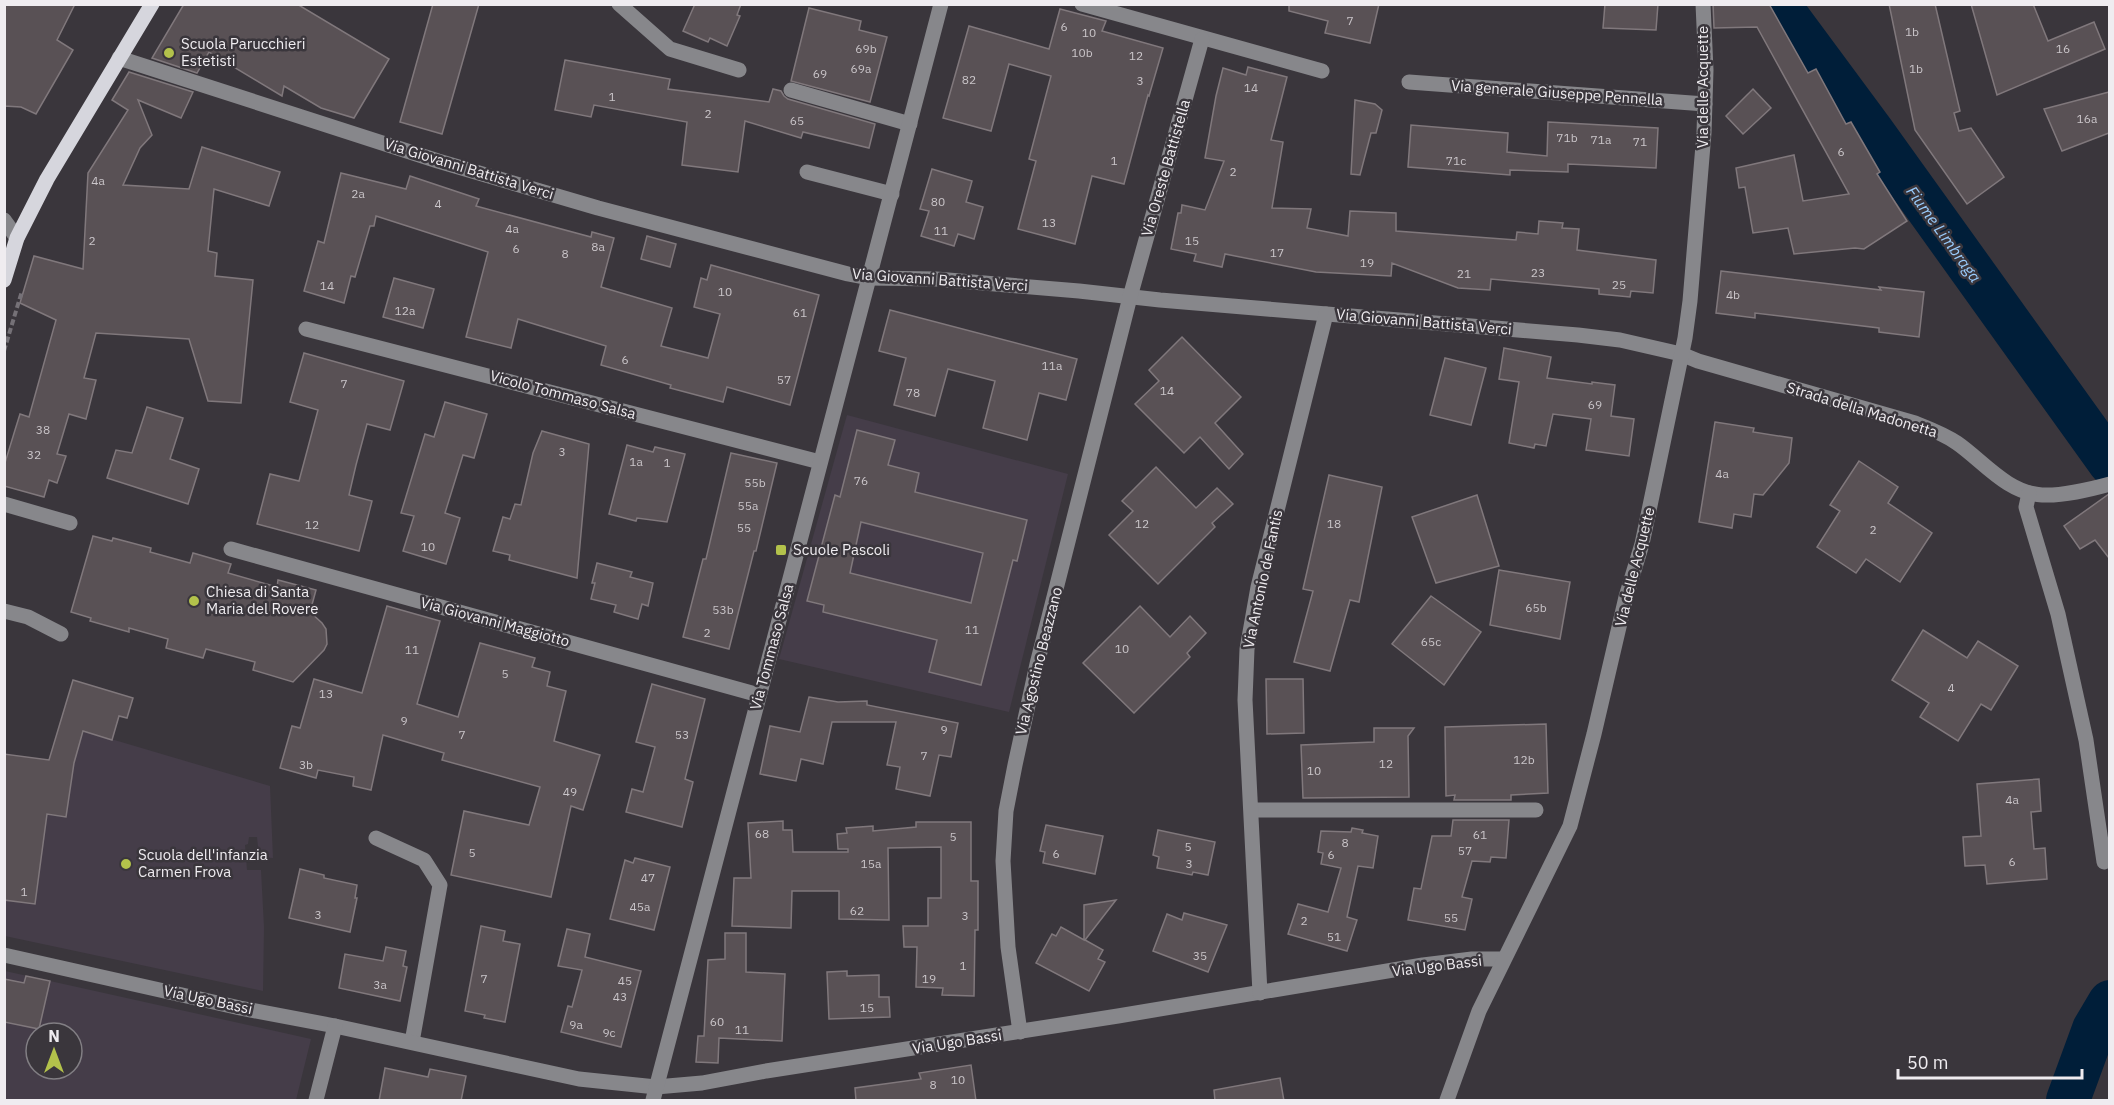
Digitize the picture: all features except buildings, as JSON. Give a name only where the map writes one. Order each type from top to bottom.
[{"type":"main road","points":[[4,280],[11,236],[152,4]]},
{"type":"street","points":[[619,4],[670,48],[739,70]]},
{"type":"street","name":"Via Tommaso Salsa","points":[[655,1094],[941,4]]},
{"type":"street","points":[[1082,4],[1322,71]]},
{"type":"street","name":"Via delle Acquette","points":[[1447,1101],[1479,1011],[1570,826],[1626,597],[1642,544],[1681,354],[1695,257],[1705,104],[1703,4]]},
{"type":"street","name":"Via Oreste Battistella","points":[[1130,297],[1202,39]]},
{"type":"street","name":"Via Giovanni Battista Verci","points":[[119,58],[438,161],[598,208],[869,278],[936,279],[1620,340],[1681,354]]},
{"type":"street","name":"Via generale Giuseppe Pennella","points":[[1409,82],[1705,104]]},
{"type":"street","points":[[791,90],[910,124]]},
{"type":"street","points":[[807,172],[892,194]]},
{"type":"street","points":[[4,220],[11,236]]},
{"type":"street","name":"Via Agostino Beazzano","points":[[1020,1032],[1005,904],[1003,861],[1006,811],[1037,664],[1130,297]]},
{"type":"street","name":"Via Antonio de Fantis","points":[[1260,993],[1245,700],[1247,649],[1258,587],[1326,314]]},
{"type":"street","name":"Vicolo Tommaso Salsa","points":[[306,329],[820,462]]},
{"type":"street","name":"Strada della Madonetta","points":[[1681,354],[1939,432],[1967,450],[2009,484],[2029,493],[2041,495],[2070,493],[2109,484]]},
{"type":"street","points":[[2029,493],[2026,507],[2058,614],[2086,740],[2104,862]]},
{"type":"street","points":[[4,504],[69,523]]},
{"type":"street","name":"Via Giovanni Maggiotto","points":[[231,549],[759,695]]},
{"type":"street","points":[[4,611],[28,617],[61,634]]},
{"type":"street","points":[[1252,810],[1536,810]]},
{"type":"street","points":[[376,838],[424,860],[440,885],[412,1042]]},
{"type":"street","name":"Via Ugo Bassi","points":[[4,955],[240,1008],[655,1094],[766,1071],[1020,1032],[1423,965],[1472,959],[1503,959]]},
{"type":"street","points":[[316,1101],[334,1026]]},
{"type":"path","points":[[4,351],[24,283]]},
{"type":"shaded area","points":[[847,415],[1068,474],[1009,712],[779,659]]},
{"type":"shaded area","name":"Scuola dell'infanzia Carmen Frova","points":[[84,731],[270,786],[273,858],[259,857],[257,837],[249,837],[248,844],[245,845],[247,870],[261,870],[264,927],[263,991],[5,936],[5,754],[73,763]]},
{"type":"shaded area","points":[[5,971],[311,1039],[296,1100],[5,1100]]},
{"type":"waterway","name":"Fiume Limbraga","points":[[1778,4],[2110,463]]},
{"type":"waterway","name":"Fiume Limbraga","points":[[2068,1100],[2094,1029],[2110,1002]]},
{"type":"place","name":"Scuola Parucchieri Estetisti","points":[[169,53]]},
{"type":"place","name":"Scuole Pascoli","points":[[781,550]]},
{"type":"place","name":"Chiesa di Santa Maria del Rovere","points":[[194,601]]},
{"type":"place","name":"Scuola dell'infanzia Carmen Frova","points":[[126,864]]}]
